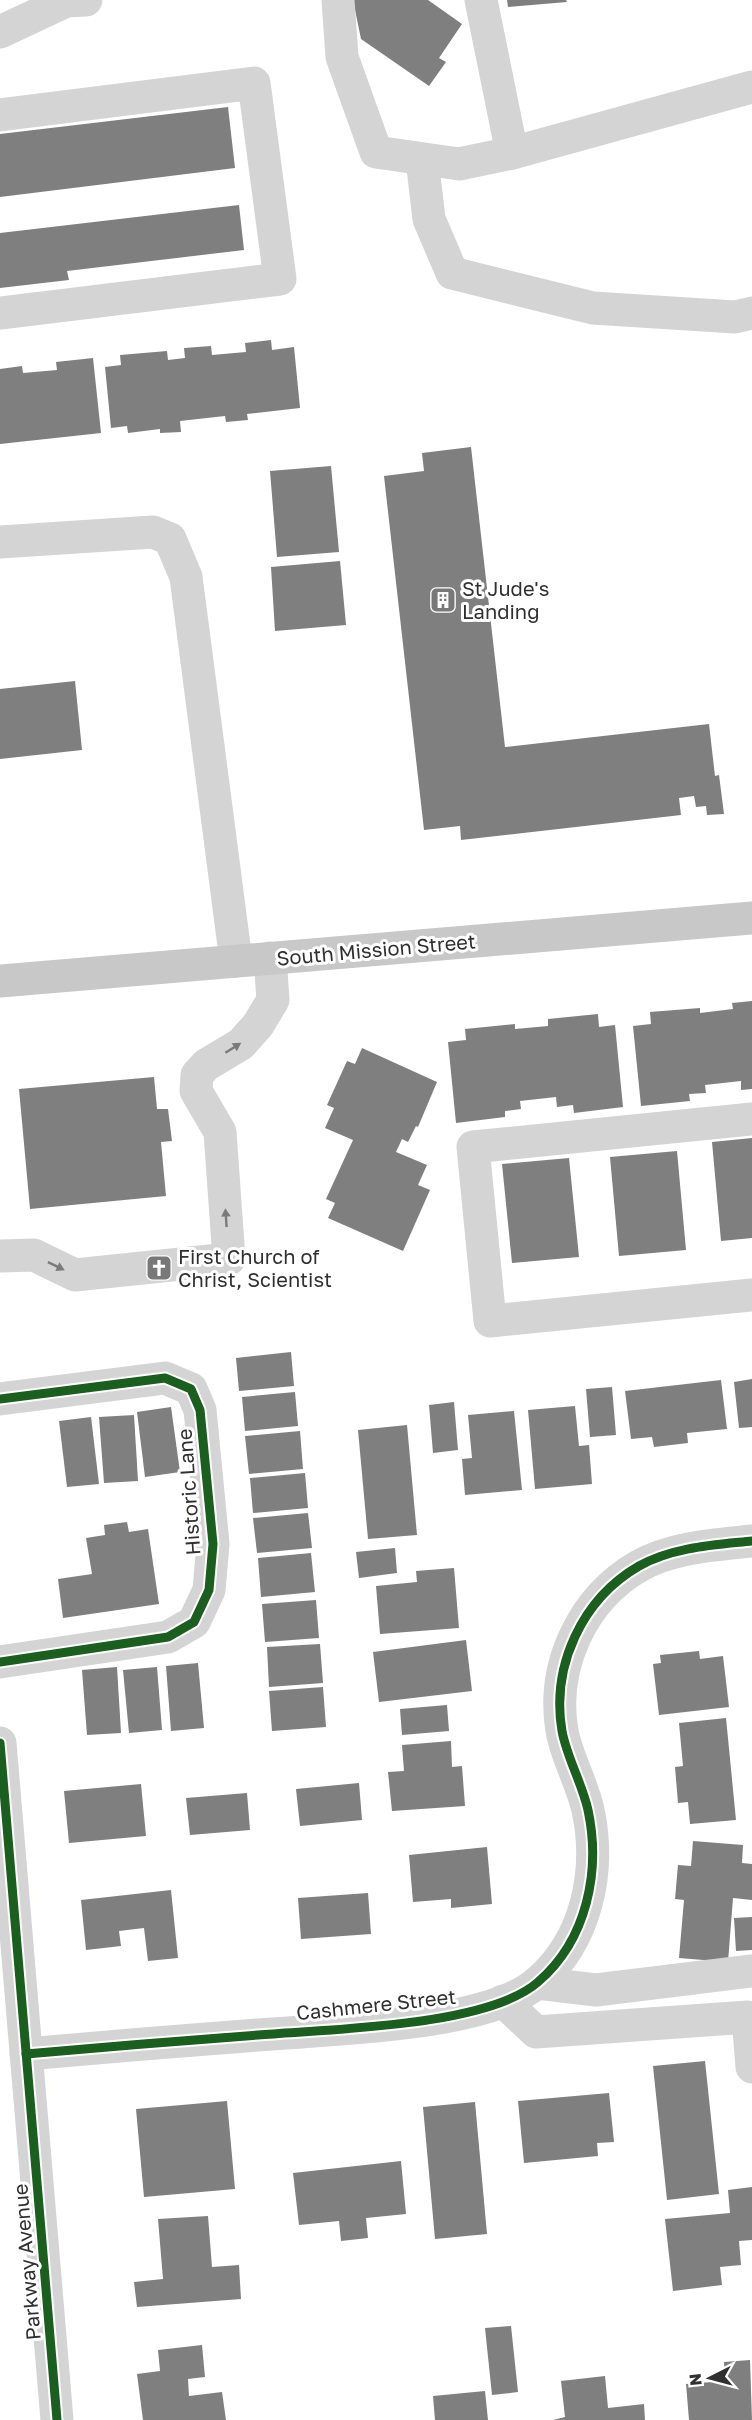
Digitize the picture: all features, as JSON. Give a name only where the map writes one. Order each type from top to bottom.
[{"type":"main road","name":"South Mission Street","points":[[0,981],[752,918]]},
{"type":"street","points":[[0,32],[66,2],[86,0]]},
{"type":"street","points":[[338,0],[342,57],[376,152],[459,164],[512,153],[752,87]]},
{"type":"street","points":[[481,0],[512,153]]},
{"type":"street","points":[[0,115],[254,83],[280,279],[0,313]]},
{"type":"street","points":[[422,159],[429,219],[452,273],[593,308],[735,317],[752,313]]},
{"type":"street","points":[[0,542],[153,532],[170,539],[186,577],[236,961]]},
{"type":"street","points":[[0,1256],[34,1255],[75,1275],[229,1259],[219,1132],[196,1091],[197,1075],[206,1065],[241,1044],[258,1025],[273,1000],[270,958]]},
{"type":"street","points":[[752,1119],[473,1147],[490,1321],[752,1295]]},
{"type":"street","name":"Historic Lane","points":[[0,1399],[165,1378],[191,1389],[200,1410],[213,1544],[209,1590],[194,1622],[168,1637],[0,1662]]},
{"type":"street","name":"Cashmere Street","points":[[26,2054],[378,2025],[460,2015],[503,2001],[537,1983],[565,1952],[579,1924],[590,1890],[594,1862],[588,1807],[566,1750],[560,1716],[564,1670],[570,1646],[582,1620],[597,1600],[639,1566],[705,1545],[752,1541]]},
{"type":"street","name":"Parkway Avenue","points":[[0,1743],[57,2420]]},
{"type":"street","points":[[537,1983],[596,1990],[752,1971]]},
{"type":"street","points":[[503,2001],[536,2032],[748,2017],[752,2067]]},
{"type":"building","points":[[353,0],[428,0],[462,24],[439,58],[446,62],[429,86],[361,39]]},
{"type":"building","points":[[507,0],[566,0],[567,2],[508,7]]},
{"type":"building","points":[[228,107],[235,168],[0,197],[0,134]]},
{"type":"building","points":[[239,205],[244,250],[67,271],[69,280],[0,288],[0,233]]},
{"type":"building","points":[[271,340],[272,350],[294,347],[300,408],[247,414],[248,420],[226,422],[225,416],[180,421],[181,432],[160,433],[160,429],[128,433],[127,426],[111,428],[105,367],[121,365],[120,355],[167,351],[168,360],[185,358],[184,348],[211,346],[212,355],[246,352],[245,343]]},
{"type":"building","points":[[93,358],[101,433],[0,444],[0,369],[22,366],[23,373],[57,370],[56,362]]},
{"type":"building","name":"St Jude's Landing","points":[[471,447],[505,747],[709,724],[715,776],[719,775],[724,814],[707,815],[706,806],[696,807],[694,796],[679,798],[681,815],[461,840],[460,826],[424,830],[384,476],[424,471],[422,453]]},
{"type":"building","points":[[331,466],[339,552],[277,557],[270,471]]},
{"type":"building","points":[[340,561],[346,625],[275,631],[271,567]]},
{"type":"building","points":[[75,681],[82,750],[0,759],[0,689]]},
{"type":"building","points":[[752,1001],[752,1089],[741,1090],[741,1081],[705,1085],[706,1093],[689,1094],[690,1101],[641,1106],[633,1026],[651,1024],[650,1012],[700,1008],[700,1013],[733,1009],[732,1003]]},
{"type":"building","points":[[598,1014],[599,1027],[615,1025],[623,1107],[574,1113],[573,1105],[557,1107],[556,1097],[520,1101],[521,1109],[505,1111],[505,1117],[456,1123],[448,1042],[466,1040],[465,1029],[515,1024],[515,1029],[548,1026],[548,1019]]},
{"type":"building","points":[[362,1048],[437,1082],[418,1127],[416,1126],[408,1142],[402,1139],[396,1152],[427,1165],[418,1185],[430,1190],[403,1251],[328,1218],[335,1203],[326,1199],[353,1140],[325,1128],[334,1108],[327,1105],[347,1061],[355,1064]]},
{"type":"building","points":[[154,1077],[157,1109],[168,1109],[172,1141],[161,1142],[166,1196],[30,1209],[19,1089]]},
{"type":"building","points":[[752,1138],[752,1238],[721,1241],[712,1142]]},
{"type":"building","points":[[677,1151],[686,1250],[619,1256],[610,1157]]},
{"type":"building","points":[[569,1158],[579,1257],[512,1263],[502,1164]]},
{"type":"building","points":[[291,1352],[294,1386],[239,1391],[236,1358]]},
{"type":"building","points":[[752,1379],[752,1427],[739,1428],[734,1382]]},
{"type":"building","points":[[721,1380],[727,1429],[687,1433],[688,1443],[654,1447],[652,1437],[631,1439],[625,1391]]},
{"type":"building","points":[[612,1387],[616,1435],[590,1437],[586,1389]]},
{"type":"building","points":[[295,1392],[298,1426],[245,1431],[242,1397]]},
{"type":"building","points":[[454,1402],[458,1450],[433,1453],[429,1405]]},
{"type":"building","points":[[575,1406],[579,1446],[589,1445],[592,1484],[535,1489],[528,1410]]},
{"type":"building","points":[[171,1407],[180,1472],[145,1477],[137,1412]]},
{"type":"building","points":[[514,1411],[522,1490],[465,1495],[462,1459],[472,1458],[468,1415]]},
{"type":"building","points":[[134,1415],[138,1481],[104,1483],[99,1417]]},
{"type":"building","points":[[91,1417],[99,1484],[67,1487],[59,1421]]},
{"type":"building","points":[[407,1425],[417,1535],[368,1539],[358,1430]]},
{"type":"building","points":[[300,1431],[303,1469],[249,1474],[245,1436]]},
{"type":"building","points":[[305,1473],[308,1508],[253,1513],[250,1478]]},
{"type":"building","points":[[308,1513],[312,1548],[257,1553],[253,1518]]},
{"type":"building","points":[[127,1522],[129,1532],[148,1529],[159,1604],[63,1618],[58,1579],[92,1574],[86,1538],[105,1535],[104,1525]]},
{"type":"building","points":[[395,1548],[397,1573],[359,1578],[356,1552]]},
{"type":"building","points":[[311,1553],[315,1592],[261,1597],[258,1558]]},
{"type":"building","points":[[454,1568],[459,1628],[380,1634],[376,1586],[417,1582],[416,1571]]},
{"type":"building","points":[[316,1600],[319,1638],[265,1642],[262,1604]]},
{"type":"building","points":[[466,1640],[472,1691],[379,1702],[373,1652]]},
{"type":"building","points":[[320,1644],[323,1683],[269,1687],[267,1647]]},
{"type":"building","points":[[699,1651],[700,1659],[723,1656],[729,1707],[659,1715],[653,1664],[661,1663],[660,1655]]},
{"type":"building","points":[[198,1663],[204,1728],[171,1731],[166,1666]]},
{"type":"building","points":[[117,1667],[121,1733],[87,1735],[82,1670]]},
{"type":"building","points":[[157,1667],[162,1730],[129,1733],[123,1670]]},
{"type":"building","points":[[323,1687],[326,1727],[272,1731],[269,1691]]},
{"type":"building","points":[[447,1705],[449,1731],[402,1735],[400,1709]]},
{"type":"building","points":[[726,1718],[736,1820],[690,1824],[688,1802],[678,1803],[675,1767],[683,1766],[679,1723]]},
{"type":"building","points":[[451,1741],[452,1767],[462,1766],[465,1806],[392,1811],[388,1772],[404,1771],[402,1745]]},
{"type":"building","points":[[359,1783],[362,1820],[300,1826],[296,1789]]},
{"type":"building","points":[[141,1784],[146,1836],[69,1843],[64,1791]]},
{"type":"building","points":[[247,1793],[250,1830],[190,1835],[186,1798]]},
{"type":"building","points":[[693,1841],[743,1845],[742,1863],[752,1864],[752,1900],[733,1898],[728,1962],[679,1958],[684,1900],[675,1899],[678,1865],[691,1866]]},
{"type":"building","points":[[487,1847],[492,1904],[451,1908],[451,1899],[413,1902],[409,1855]]},
{"type":"building","points":[[171,1890],[178,1958],[148,1961],[144,1928],[119,1931],[121,1946],[86,1950],[81,1900]]},
{"type":"building","points":[[368,1893],[371,1934],[301,1939],[298,1898]]},
{"type":"building","points":[[752,1917],[752,1950],[736,1951],[734,1918]]},
{"type":"building","points":[[705,2061],[719,2194],[667,2200],[653,2066]]},
{"type":"building","points":[[609,2093],[614,2142],[597,2143],[598,2156],[524,2163],[518,2101]]},
{"type":"building","points":[[227,2101],[235,2189],[144,2197],[136,2109]]},
{"type":"building","points":[[475,2102],[487,2234],[435,2239],[423,2107]]},
{"type":"building","points":[[401,2161],[406,2214],[366,2218],[368,2238],[341,2241],[339,2221],[299,2225],[293,2173]]},
{"type":"building","points":[[752,2187],[752,2240],[739,2241],[741,2265],[720,2267],[722,2285],[673,2291],[665,2219],[730,2213],[728,2190]]},
{"type":"building","points":[[208,2216],[212,2267],[239,2265],[241,2299],[137,2307],[134,2282],[163,2279],[158,2219]]},
{"type":"building","points":[[511,2326],[518,2392],[492,2395],[485,2328]]},
{"type":"building","points":[[202,2345],[205,2377],[188,2379],[189,2396],[222,2392],[226,2420],[143,2420],[137,2374],[160,2371],[158,2350]]},
{"type":"building","points":[[750,2360],[752,2420],[689,2420],[686,2384],[725,2381],[724,2362]]},
{"type":"building","points":[[605,2376],[608,2408],[644,2404],[645,2420],[553,2420],[565,2417],[561,2381]]},
{"type":"building","points":[[485,2391],[488,2420],[435,2420],[433,2396]]},
{"type":"cycle path","points":[[0,1399],[165,1378],[191,1389],[200,1410],[213,1544],[209,1590],[194,1622],[168,1637],[0,1662]]},
{"type":"cycle path","points":[[26,2054],[405,2023],[482,2008],[514,1997],[538,1982],[555,1965],[579,1925],[591,1880],[592,1833],[588,1810],[564,1741],[560,1707],[561,1682],[566,1659],[575,1636],[601,1597],[639,1566],[680,1551],[752,1541]]},
{"type":"cycle path","points":[[0,1743],[57,2420]]},
{"type":"place","name":"St Jude's Landing","points":[[443,600]]},
{"type":"place","name":"First Church of Christ, Scientist","points":[[159,1268]]}]
